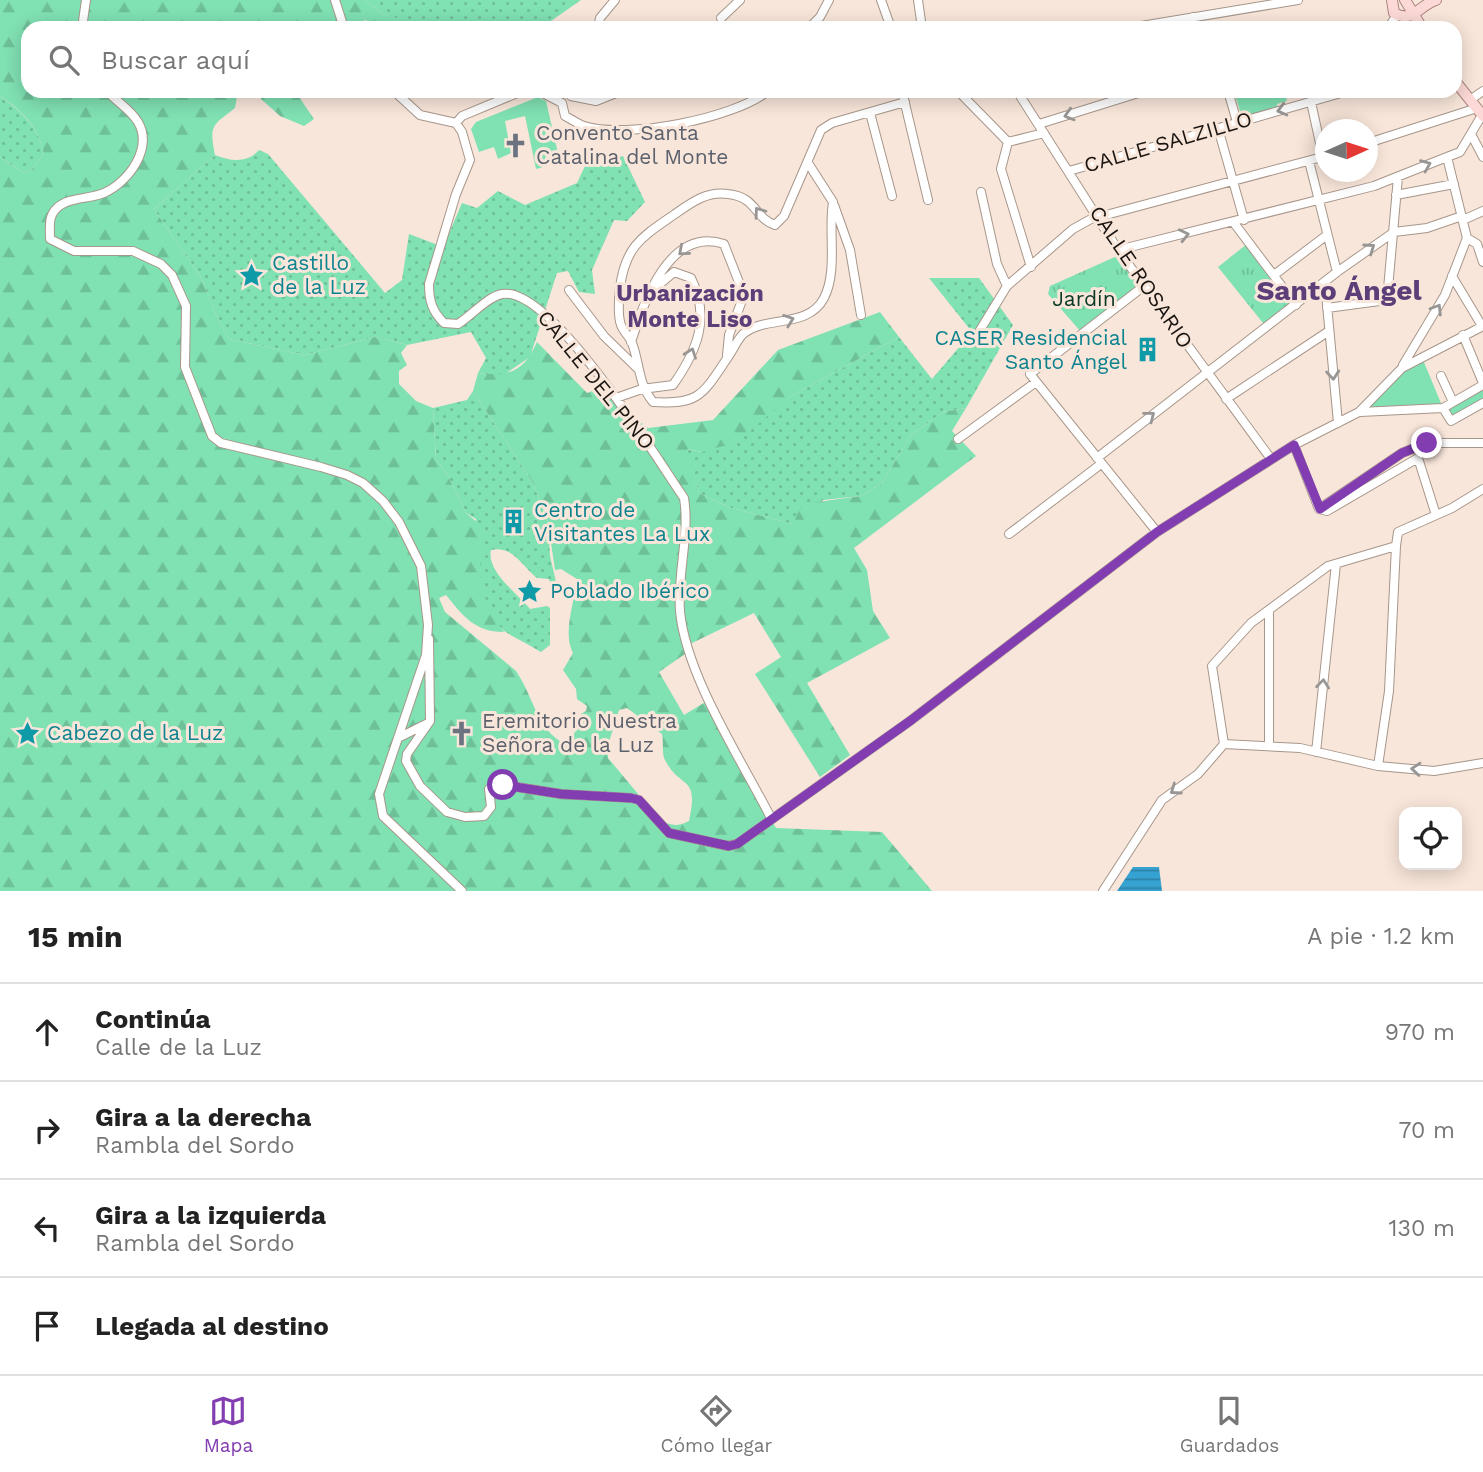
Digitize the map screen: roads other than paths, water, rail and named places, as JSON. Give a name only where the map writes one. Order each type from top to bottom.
[{"type":"main road","points":[[1405,0],[1420,21]]},
{"type":"main road","points":[[1417,13],[1418,0]]},
{"type":"main road","points":[[1417,13],[1436,0]]},
{"type":"main road","points":[[1391,4],[1417,13]]},
{"type":"main road","points":[[1462,90],[1478,110]]},
{"type":"street","points":[[83,21],[86,0]]},
{"type":"street","points":[[335,0],[342,21]]},
{"type":"street","points":[[599,21],[615,0]]},
{"type":"street","points":[[721,18],[740,0]]},
{"type":"street","points":[[816,21],[829,0]]},
{"type":"street","points":[[881,0],[888,21]]},
{"type":"street","points":[[918,0],[921,21]]},
{"type":"street","points":[[1170,21],[1298,0]]},
{"type":"street","points":[[1193,17],[1193,21]]},
{"type":"street","points":[[1118,250],[1319,201],[1398,177],[1460,152],[1471,134],[1483,91]]},
{"type":"street","points":[[114,98],[137,121],[143,134],[141,153],[126,174],[106,192],[58,206],[50,218],[50,239],[74,251],[133,251],[161,264],[172,275],[186,306],[185,367],[212,436],[221,443],[347,475],[383,501],[399,522],[425,580],[429,639],[430,721],[407,754],[406,761],[419,786],[456,816],[484,816],[489,812],[489,789],[498,784],[517,789],[639,800],[669,833],[729,846],[737,844],[910,721],[1157,532],[1294,445],[1359,412],[1402,368],[1421,355],[1483,326],[1452,276]]},
{"type":"street","points":[[402,98],[420,115],[456,123],[462,116],[505,98]]},
{"type":"street","points":[[552,98],[562,103],[565,116],[585,126],[637,129],[706,120],[759,98]]},
{"type":"street","points":[[562,103],[567,98]]},
{"type":"street","points":[[587,98],[596,101],[604,98]]},
{"type":"street","points":[[904,98],[928,200]]},
{"type":"street","points":[[965,98],[1008,142]]},
{"type":"street","name":"CALLE ROSARIO","points":[[1022,98],[1118,250],[1272,459]]},
{"type":"street","points":[[1039,124],[1123,98]]},
{"type":"street","points":[[1230,98],[1237,122]]},
{"type":"street","name":"CALLE SALZILLO","points":[[1069,171],[1324,98]]},
{"type":"street","points":[[833,202],[829,225],[830,273],[824,298],[812,312],[777,325],[758,326],[742,335],[699,397],[678,404],[653,402],[642,389],[631,342],[621,325],[624,261],[644,236],[692,201],[711,193],[731,194],[752,202],[765,222],[775,225],[784,216],[821,130],[905,102]]},
{"type":"street","points":[[1311,102],[1315,119]]},
{"type":"street","points":[[1378,140],[1478,110]]},
{"type":"street","points":[[870,113],[892,196]]},
{"type":"street","name":"CALLE DEL PINO","points":[[456,123],[463,132],[470,160],[456,194],[429,284],[429,300],[434,313],[444,323],[458,324],[491,298],[502,294],[515,294],[531,300],[548,315],[616,398],[684,498],[687,512],[681,554],[680,611],[687,650],[771,818]]},
{"type":"street","points":[[1218,128],[1244,220]]},
{"type":"street","points":[[1008,142],[1044,133]]},
{"type":"street","points":[[1471,134],[1483,157]]},
{"type":"street","points":[[1008,142],[1001,169],[1031,267]]},
{"type":"street","points":[[1402,368],[1446,295],[1467,238],[1447,157]]},
{"type":"street","points":[[974,340],[1007,286],[1073,229],[1099,217],[1315,160]]},
{"type":"street","points":[[1309,162],[1337,272]]},
{"type":"street","points":[[808,163],[833,202],[850,250],[861,315]]},
{"type":"street","points":[[1327,308],[1387,300],[1398,177]]},
{"type":"street","points":[[1396,195],[1454,184]]},
{"type":"street","points":[[981,191],[997,264],[1007,286]]},
{"type":"street","points":[[1009,534],[1206,372],[1394,232],[1427,228],[1483,211]]},
{"type":"street","points":[[1234,223],[1296,306]]},
{"type":"street","points":[[1274,275],[1327,235]]},
{"type":"street","points":[[1467,238],[1480,243],[1483,262]]},
{"type":"street","points":[[631,342],[646,295],[667,266],[691,243],[707,239],[724,244],[744,295],[729,335],[727,358]]},
{"type":"street","points":[[616,398],[642,389],[673,385],[689,362],[702,320],[698,292],[691,278],[674,272],[646,295]]},
{"type":"street","points":[[1325,283],[1338,423]]},
{"type":"street","points":[[1144,286],[1030,374],[1157,532]]},
{"type":"street","points":[[569,290],[604,335],[638,369]]},
{"type":"street","points":[[1226,399],[1329,331]]},
{"type":"street","points":[[1359,412],[1443,408],[1483,384],[1463,335]]},
{"type":"street","points":[[1414,346],[1421,355]]},
{"type":"street","points":[[1441,376],[1453,402]]},
{"type":"street","points":[[958,439],[1036,382]]},
{"type":"street","points":[[1443,408],[1451,421],[1483,403]]},
{"type":"street","points":[[1320,509],[1402,453],[1427,443],[1483,443]]},
{"type":"street","points":[[1294,445],[1320,509]]},
{"type":"street","points":[[1320,509],[1327,511],[1418,458],[1436,515]]},
{"type":"street","points":[[1378,766],[1390,691],[1395,546],[1398,532],[1483,489]]},
{"type":"street","points":[[1102,891],[1162,800],[1198,774],[1224,744],[1212,666],[1251,623],[1328,566],[1395,546]]},
{"type":"street","points":[[1316,752],[1336,564]]},
{"type":"street","points":[[1269,610],[1269,745]]},
{"type":"street","points":[[429,639],[379,794],[379,808],[394,828],[462,891]]},
{"type":"street","points":[[398,738],[430,721]]},
{"type":"street","points":[[1224,744],[1269,745],[1378,766],[1434,771],[1483,763]]},
{"type":"water","points":[[1133,867],[1159,867],[1162,891],[1117,891]]},
{"type":"place","name":"Convento Santa Catalina del Monte","points":[[516,145]]},
{"type":"place","name":"Castillo de la Luz","points":[[252,275]]},
{"type":"place","name":"CASER Residencial Santo Ángel","points":[[1147,350]]},
{"type":"place","name":"Centro de Visitantes La Lux","points":[[514,522]]},
{"type":"place","name":"Poblado Ibérico","points":[[530,591]]},
{"type":"place","name":"Cabezo de la Luz","points":[[27,733]]},
{"type":"place","name":"Eremitorio Nuestra Señora de la Luz","points":[[462,733]]},
{"type":"district","name":"Santo Ángel","points":[[1339,290]]},
{"type":"district","name":"Urbanización Monte Liso","points":[[690,306]]},
{"type":"park label","name":"Jardín","points":[[1084,299]]}]
